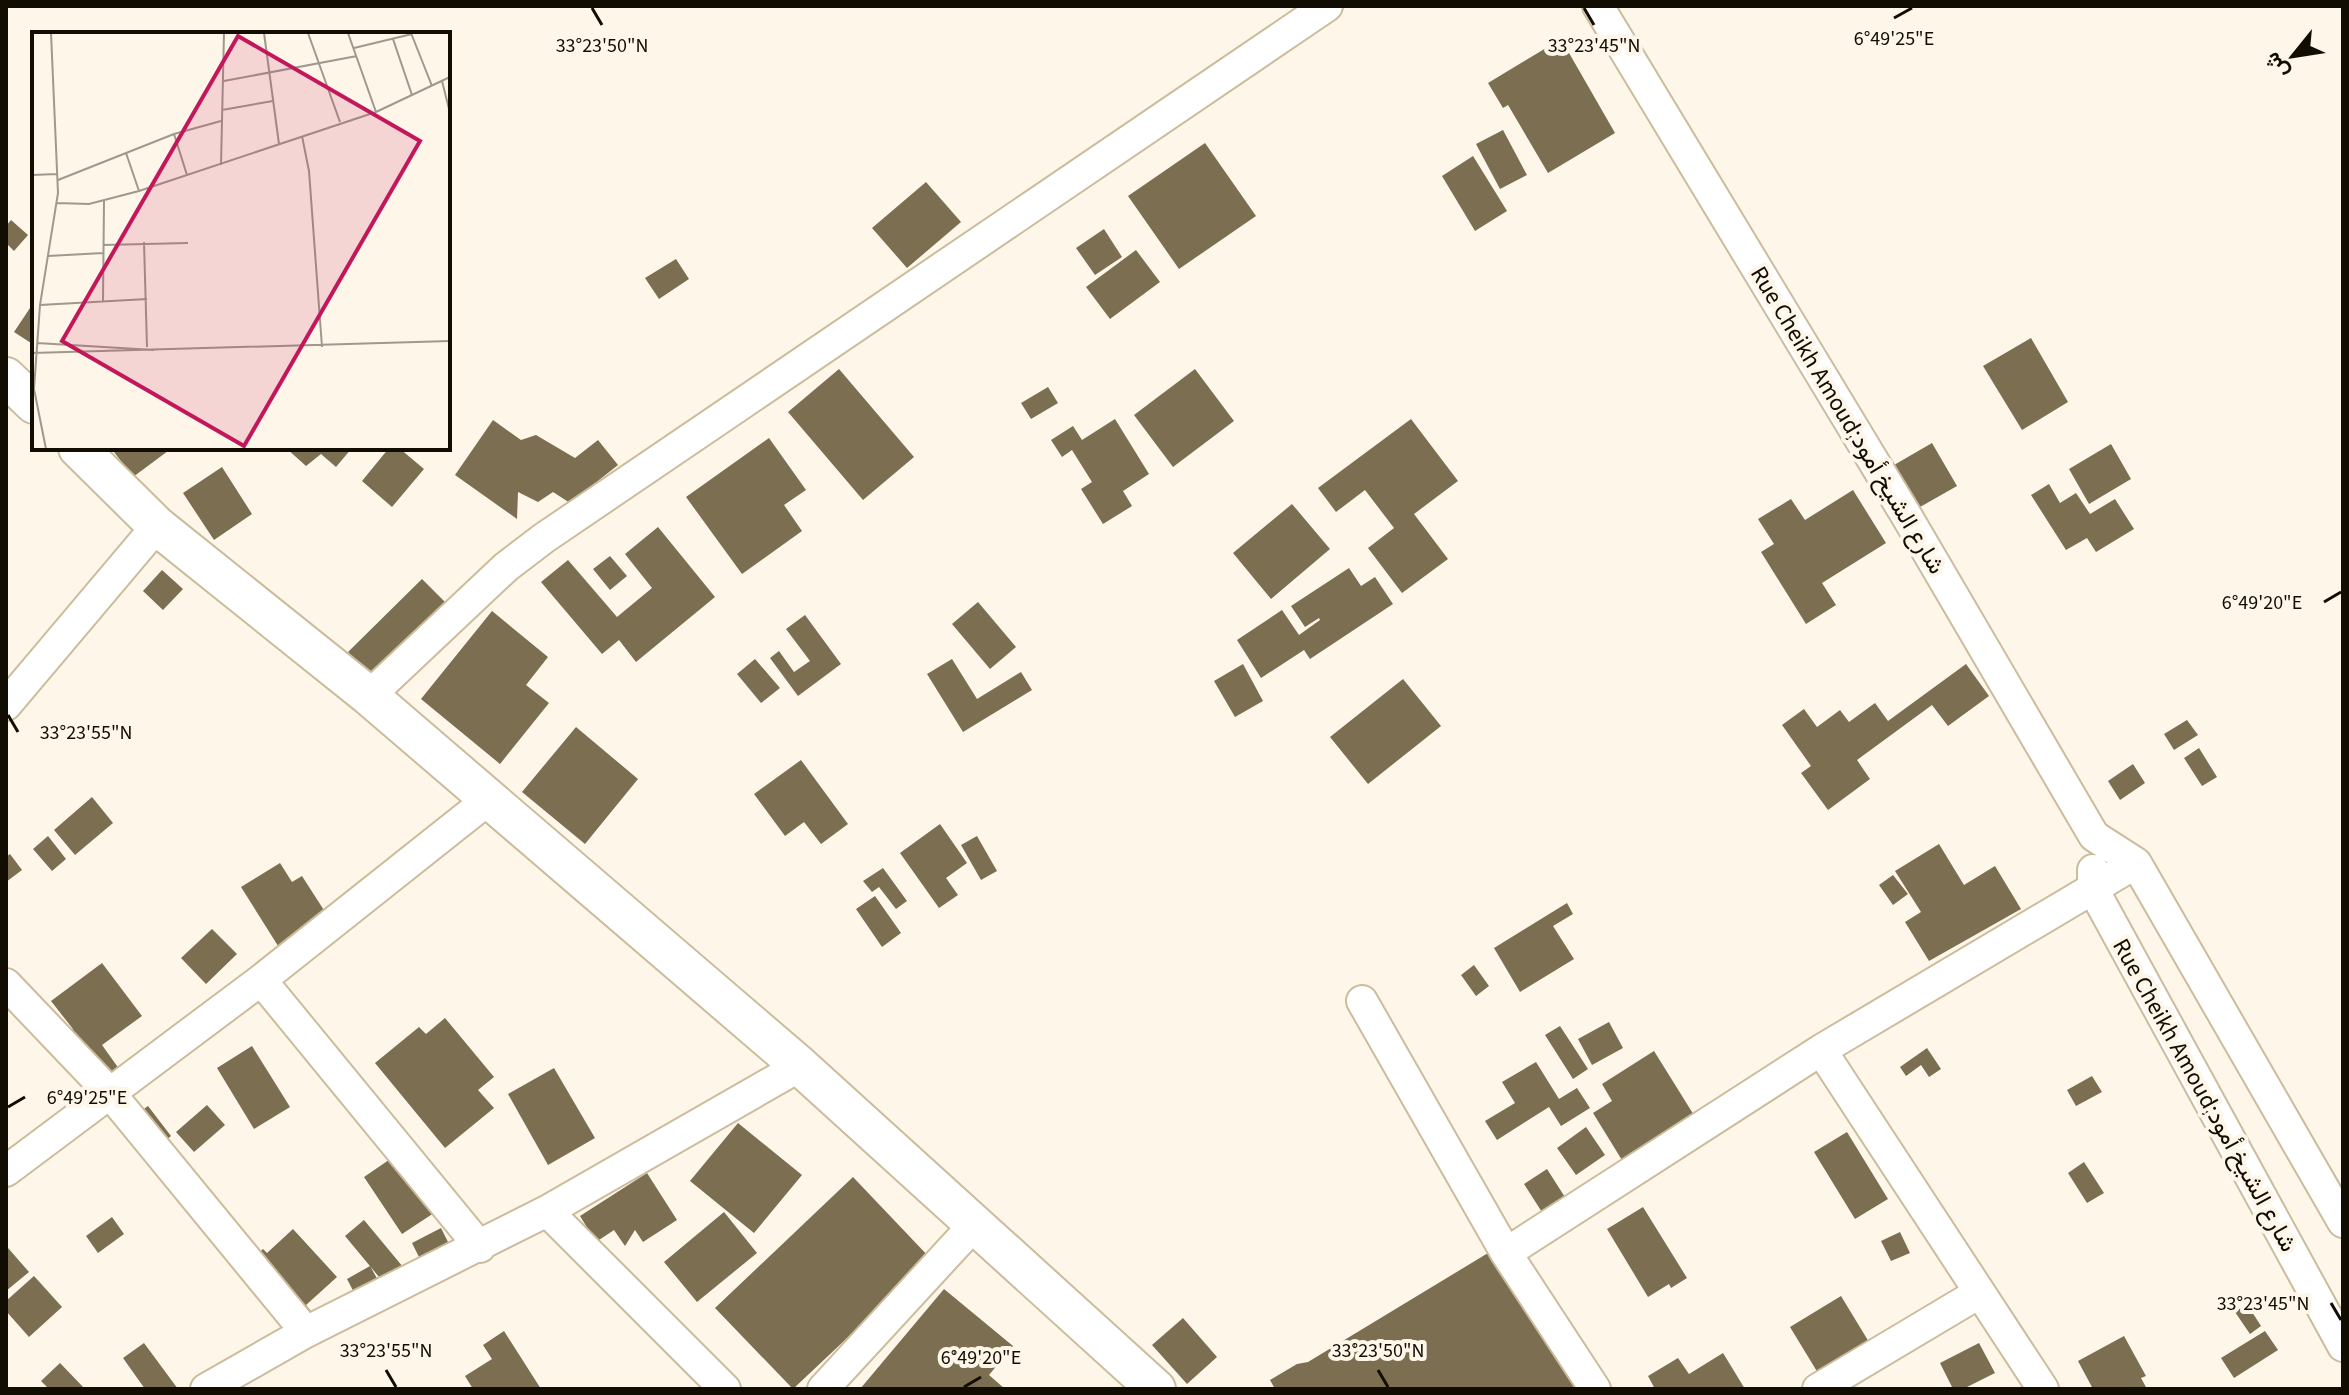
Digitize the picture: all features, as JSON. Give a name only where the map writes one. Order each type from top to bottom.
[{"type":"street","points":[[369,696],[506,567],[544,538],[1327,6]]},
{"type":"street","name":"Rue Cheikh Amoud;شارع الشيخ أمود","points":[[1598,6],[1906,515],[2094,836],[2136,863],[2343,1222]]},
{"type":"street","points":[[6,377],[32,402]]},
{"type":"street","points":[[80,450],[157,526],[369,696],[800,1066],[1156,1389]]},
{"type":"street","points":[[6,705],[157,526]]},
{"type":"street","points":[[6,1171],[261,980],[489,799]]},
{"type":"street","name":"Rue Cheikh Amoud;شارع الشيخ أمود","points":[[2094,836],[2093,889],[2343,1346]]},
{"type":"street","points":[[1506,1253],[1821,1050],[2136,863]]},
{"type":"street","points":[[261,980],[480,1247]]},
{"type":"street","points":[[6,984],[109,1092],[306,1332]]},
{"type":"street","points":[[1362,1001],[1506,1253],[1595,1389]]},
{"type":"street","points":[[1821,1050],[2043,1389]]},
{"type":"street","points":[[206,1389],[306,1332],[547,1211],[800,1066]]},
{"type":"street","points":[[547,1211],[725,1389]]},
{"type":"street","points":[[823,1389],[974,1225]]},
{"type":"street","points":[[1818,1389],[1979,1293]]},
{"type":"building","points":[[1561,39],[1615,133],[1548,173],[1508,105],[1503,108],[1488,83]]},
{"type":"building","points":[[1503,130],[1527,175],[1500,189],[1476,144]]},
{"type":"building","points":[[1205,143],[1256,216],[1179,269],[1128,196]]},
{"type":"building","points":[[1473,156],[1507,211],[1475,231],[1442,176]]},
{"type":"building","points":[[926,182],[961,222],[907,268],[872,228]]},
{"type":"building","points":[[11,220],[28,235],[14,251],[6,243],[6,226]]},
{"type":"building","points":[[1104,229],[1122,257],[1095,275],[1076,248]]},
{"type":"building","points":[[1136,250],[1160,282],[1110,319],[1086,287]]},
{"type":"building","points":[[676,259],[689,279],[659,299],[645,278]]},
{"type":"building","points":[[30,308],[32,344],[14,332]]},
{"type":"building","points":[[2031,338],[2068,402],[2022,430],[1983,366]]},
{"type":"building","points":[[839,369],[914,457],[863,500],[788,412]]},
{"type":"building","points":[[1195,369],[1234,421],[1173,467],[1134,415]]},
{"type":"building","points":[[1048,387],[1058,403],[1031,419],[1021,403]]},
{"type":"building","points":[[1115,419],[1149,474],[1123,491],[1132,506],[1103,524],[1081,489],[1092,482],[1072,450],[1062,457],[1051,440],[1073,426],[1082,440]]},
{"type":"building","points":[[1411,419],[1458,481],[1414,514],[1448,559],[1402,593],[1368,548],[1394,528],[1365,490],[1336,512],[1318,488]]},
{"type":"building","points":[[493,420],[521,440],[536,435],[575,458],[598,440],[618,465],[570,503],[553,492],[538,502],[518,492],[517,519],[455,475]]},
{"type":"building","points":[[769,438],[806,490],[784,505],[802,531],[742,574],[686,497]]},
{"type":"building","points":[[1932,443],[1957,486],[1906,515],[1882,472]]},
{"type":"building","points":[[2111,444],[2131,479],[2089,504],[2069,469]]},
{"type":"building","points":[[113,450],[169,450],[133,477]]},
{"type":"building","points":[[288,450],[350,450],[336,467],[321,454],[306,466]]},
{"type":"building","points":[[387,450],[401,450],[424,469],[392,507],[362,481]]},
{"type":"building","points":[[222,467],[252,514],[214,540],[183,493]]},
{"type":"building","points":[[2049,484],[2060,503],[2076,493],[2090,514],[2115,499],[2134,529],[2096,552],[2087,538],[2066,550],[2031,495]]},
{"type":"building","points":[[1853,490],[1886,543],[1822,583],[1836,605],[1806,624],[1761,552],[1774,544],[1758,519],[1791,499],[1805,520]]},
{"type":"building","points":[[1292,504],[1330,549],[1271,599],[1233,553]]},
{"type":"building","points":[[658,527],[715,597],[636,662],[619,640],[602,654],[541,582],[568,560],[617,617],[652,588],[625,554]]},
{"type":"building","points":[[610,556],[627,576],[610,590],[593,569]]},
{"type":"building","points":[[1349,568],[1361,586],[1375,577],[1393,604],[1310,659],[1304,650],[1261,678],[1237,640],[1282,610],[1299,635],[1320,620],[1305,627],[1291,606]]},
{"type":"building","points":[[162,570],[183,589],[163,610],[143,591]]},
{"type":"building","points":[[422,579],[449,606],[375,680],[348,652]]},
{"type":"building","points":[[978,602],[1016,647],[990,669],[952,624]]},
{"type":"building","points":[[492,611],[548,657],[526,685],[549,703],[500,764],[421,699]]},
{"type":"building","points":[[805,615],[841,664],[798,696],[770,658],[779,651],[794,672],[810,661],[786,629]]},
{"type":"building","points":[[755,659],[780,688],[761,703],[737,674]]},
{"type":"building","points":[[952,659],[977,699],[1021,672],[1032,690],[963,732],[927,674]]},
{"type":"building","points":[[1243,664],[1263,701],[1235,717],[1214,681]]},
{"type":"building","points":[[1966,664],[1989,696],[1948,726],[1932,705],[1857,760],[1870,779],[1828,810],[1801,773],[1811,766],[1782,725],[1804,709],[1817,727],[1840,710],[1849,722],[1875,703],[1888,721]]},
{"type":"building","points":[[1403,679],[1441,726],[1368,784],[1330,737]]},
{"type":"building","points":[[2187,720],[2198,735],[2174,750],[2164,734]]},
{"type":"building","points":[[576,727],[638,779],[585,844],[522,792]]},
{"type":"building","points":[[2199,748],[2217,777],[2202,786],[2184,758]]},
{"type":"building","points":[[801,760],[848,824],[821,844],[804,822],[785,836],[754,794]]},
{"type":"building","points":[[2133,764],[2145,783],[2120,800],[2108,781]]},
{"type":"building","points":[[92,797],[113,823],[75,855],[54,830]]},
{"type":"building","points":[[940,824],[967,863],[946,878],[958,895],[939,908],[900,853]]},
{"type":"building","points":[[48,836],[66,859],[52,871],[33,849]]},
{"type":"building","points":[[977,836],[997,871],[981,880],[961,845]]},
{"type":"building","points":[[1939,844],[1964,885],[1995,866],[2021,909],[1929,961],[1905,922],[1921,912],[1895,871]]},
{"type":"building","points":[[10,854],[22,870],[6,882],[6,857]]},
{"type":"building","points":[[280,863],[292,882],[302,876],[329,918],[280,949],[241,887]]},
{"type":"building","points":[[883,868],[907,901],[896,909],[879,887],[872,892],[863,881]]},
{"type":"building","points":[[1893,875],[1908,894],[1893,905],[1879,885]]},
{"type":"building","points":[[875,896],[901,933],[882,947],[856,909]]},
{"type":"building","points":[[1567,903],[1573,914],[1553,926],[1574,959],[1520,992],[1494,948]]},
{"type":"building","points":[[212,929],[237,954],[206,984],[181,958]]},
{"type":"building","points":[[102,963],[142,1016],[102,1045],[122,1073],[93,1094],[55,1043],[73,1029],[51,1001]]},
{"type":"building","points":[[1474,965],[1489,986],[1476,996],[1461,975]]},
{"type":"building","points":[[445,1018],[494,1077],[478,1090],[494,1108],[445,1148],[375,1063],[419,1027],[426,1034]]},
{"type":"building","points":[[1609,1022],[1623,1048],[1592,1065],[1578,1039]]},
{"type":"building","points":[[1560,1026],[1588,1069],[1573,1079],[1545,1035]]},
{"type":"building","points":[[252,1046],[290,1107],[254,1129],[217,1068]]},
{"type":"building","points":[[1927,1048],[1941,1069],[1929,1077],[1921,1065],[1906,1076],[1900,1067]]},
{"type":"building","points":[[1654,1051],[1697,1120],[1625,1165],[1593,1113],[1612,1101],[1602,1084]]},
{"type":"building","points":[[1536,1062],[1559,1099],[1577,1088],[1590,1108],[1561,1126],[1549,1107],[1497,1140],[1485,1121],[1515,1103],[1502,1082]]},
{"type":"building","points":[[554,1068],[595,1138],[548,1165],[508,1094]]},
{"type":"building","points":[[2092,1076],[2102,1092],[2076,1106],[2067,1090]]},
{"type":"building","points":[[207,1105],[225,1125],[194,1152],[176,1132]]},
{"type":"building","points":[[148,1106],[171,1136],[154,1150],[130,1119]]},
{"type":"building","points":[[738,1123],[802,1175],[754,1233],[690,1181]]},
{"type":"building","points":[[1586,1127],[1605,1155],[1576,1175],[1557,1148]]},
{"type":"building","points":[[1847,1132],[1888,1199],[1855,1219],[1814,1152]]},
{"type":"building","points":[[402,1151],[440,1209],[402,1234],[364,1177]]},
{"type":"building","points":[[2084,1162],[2104,1193],[2087,1203],[2068,1173]]},
{"type":"building","points":[[1547,1169],[1570,1205],[1547,1220],[1524,1184]]},
{"type":"building","points":[[647,1173],[677,1220],[643,1242],[635,1230],[625,1246],[614,1230],[596,1242],[580,1216]]},
{"type":"building","points":[[853,1177],[931,1259],[793,1389],[715,1308]]},
{"type":"building","points":[[1643,1207],[1687,1278],[1671,1288],[1669,1284],[1648,1297],[1607,1229]]},
{"type":"building","points":[[724,1212],[757,1253],[697,1302],[664,1262]]},
{"type":"building","points":[[112,1217],[124,1234],[98,1253],[86,1236]]},
{"type":"building","points":[[364,1220],[408,1273],[389,1289],[345,1236]]},
{"type":"building","points":[[441,1228],[451,1248],[422,1263],[412,1243]]},
{"type":"building","points":[[293,1229],[337,1277],[306,1305],[319,1321],[245,1265],[263,1249],[267,1253]]},
{"type":"building","points":[[1900,1232],[1910,1253],[1891,1261],[1881,1241]]},
{"type":"building","points":[[8,1248],[29,1272],[6,1291],[6,1250]]},
{"type":"building","points":[[1493,1250],[1578,1389],[1275,1389],[1270,1380],[1297,1364],[1308,1362]]},
{"type":"building","points":[[370,1266],[383,1289],[359,1302],[347,1279]]},
{"type":"building","points":[[34,1276],[62,1307],[29,1337],[6,1311],[6,1301]]},
{"type":"building","points":[[944,1289],[1013,1346],[989,1375],[1005,1389],[860,1389]]},
{"type":"building","points":[[1841,1296],[1872,1347],[1821,1378],[1790,1327]]},
{"type":"building","points":[[2247,1304],[2261,1326],[2250,1334],[2235,1312]]},
{"type":"building","points":[[1183,1318],[1217,1357],[1187,1384],[1152,1345]]},
{"type":"building","points":[[504,1331],[541,1389],[473,1389],[465,1376],[492,1359],[483,1345]]},
{"type":"building","points":[[2265,1331],[2278,1350],[2234,1378],[2221,1358]]},
{"type":"building","points":[[2124,1336],[2146,1376],[2141,1378],[2147,1389],[2093,1389],[2078,1361]]},
{"type":"building","points":[[144,1343],[178,1389],[145,1389],[123,1358]]},
{"type":"building","points":[[1979,1343],[1995,1373],[1963,1389],[1953,1389],[1940,1363]]},
{"type":"building","points":[[1723,1353],[1745,1389],[1655,1389],[1648,1376],[1678,1358],[1689,1374]]},
{"type":"building","points":[[60,1363],[85,1389],[49,1389],[41,1381]]}]
